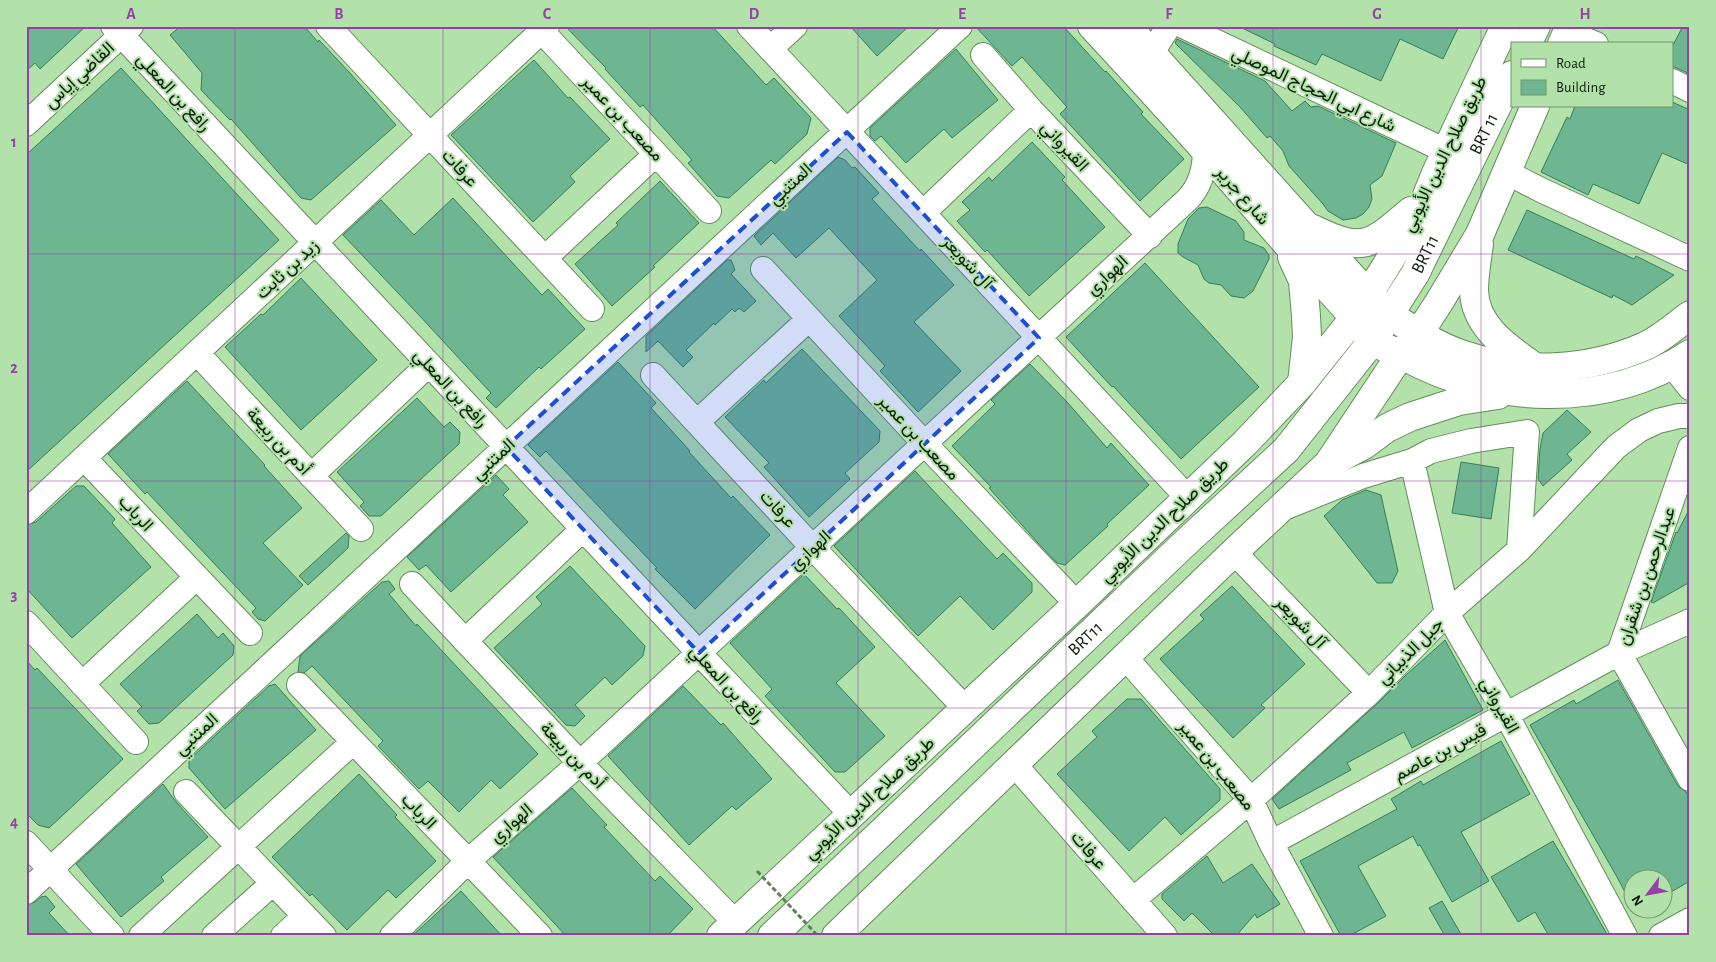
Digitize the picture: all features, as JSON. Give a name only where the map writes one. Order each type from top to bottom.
[{"type":"main road","name":"شارع جرير","points":[[1092,26],[1354,318],[1382,327]]},
{"type":"main road","name":"شارع جرير","points":[[1127,26],[1353,278],[1370,294],[1382,327],[1401,354],[1426,368],[1456,380],[1517,392]]},
{"type":"main road","name":"طريق صلاح الدين الأيوبي","points":[[728,929],[1077,604],[1245,443],[1302,383],[1354,318],[1399,245],[1414,225],[1446,151],[1505,26]]},
{"type":"main road","points":[[1528,42],[1536,26]]},
{"type":"main road","name":"BRT 11","points":[[1456,192],[1511,77]]},
{"type":"main road","points":[[836,936],[1234,552],[1328,464],[1401,354],[1419,333],[1480,234],[1534,108]]},
{"type":"main road","name":"BRT11","points":[[772,936],[1182,546],[1286,450],[1382,327],[1415,274],[1456,192]]},
{"type":"main road","points":[[1307,226],[1336,240],[1358,244],[1370,241],[1389,230],[1426,198]]},
{"type":"main road","points":[[1480,234],[1474,291],[1480,314],[1492,334],[1500,342],[1535,367]]},
{"type":"main road","points":[[1286,244],[1303,281],[1307,337],[1302,383]]},
{"type":"main road","points":[[1382,327],[1419,333],[1464,355],[1494,363],[1561,368],[1619,356],[1645,346],[1690,315]]},
{"type":"main road","points":[[1328,464],[1364,445],[1387,428],[1410,417],[1459,401],[1517,392],[1552,394],[1608,387],[1635,380],[1678,360]]},
{"type":"street","name":"عرفات","points":[[328,26],[592,309]]},
{"type":"street","name":"آل شويعر","points":[[749,26],[1188,497]]},
{"type":"street","points":[[770,49],[795,26]]},
{"type":"street","name":"المتنبي","points":[[26,892],[960,26]]},
{"type":"street","points":[[1151,54],[1169,26]]},
{"type":"street","name":"شارع ابي الحجاج الموصلي","points":[[1183,26],[1446,151]]},
{"type":"street","name":"زيد بن ثابت","points":[[26,512],[542,28]]},
{"type":"street","name":"مصعب بن عمير","points":[[542,28],[709,211]]},
{"type":"street","name":"القاضي إياس","points":[[26,124],[122,29]]},
{"type":"street","name":"رافع بن المعلي","points":[[122,29],[315,242],[699,654],[851,814]]},
{"type":"street","points":[[1567,34],[1590,42]]},
{"type":"street","name":"القيرواني","points":[[983,55],[1150,236]]},
{"type":"street","points":[[1674,82],[1690,90]]},
{"type":"street","points":[[922,213],[1032,110]]},
{"type":"street","name":"الهواري","points":[[392,936],[468,861],[580,763],[699,654],[1150,236],[1194,192],[1202,177],[1205,150]]},
{"type":"street","points":[[544,258],[656,154]]},
{"type":"street","points":[[1506,172],[1690,259]]},
{"type":"street","name":"مصعب بن عمير","points":[[763,268],[925,444],[1077,604]]},
{"type":"street","points":[[697,422],[809,319]]},
{"type":"street","name":"أدم بن ربيعة","points":[[197,353],[361,529]]},
{"type":"street","points":[[1678,360],[1679,374],[1690,388]]},
{"type":"street","points":[[311,476],[429,364]]},
{"type":"street","name":"عرفات","points":[[653,375],[813,548],[966,708]]},
{"type":"street","name":"جبل الذبياني","points":[[1132,900],[1251,800],[1369,693],[1447,613],[1519,550],[1616,447],[1639,430],[1658,421],[1679,416],[1690,416]]},
{"type":"street","points":[[1281,509],[1363,476],[1412,461],[1431,451],[1453,445],[1527,432],[1519,550]]},
{"type":"street","name":"عبدالرحمن بن شقران","points":[[1690,448],[1619,653],[1690,780]]},
{"type":"street","name":"الرباب","points":[[84,458],[250,633]]},
{"type":"street","name":"القيرواني","points":[[1412,461],[1447,613],[1506,716],[1625,936]]},
{"type":"street","points":[[465,641],[583,529]]},
{"type":"street","name":"آل شويعر","points":[[1234,552],[1369,693]]},
{"type":"street","points":[[82,684],[197,577]]},
{"type":"street","name":"أدم بن ربيعة","points":[[412,584],[580,763],[728,929]]},
{"type":"street","name":"قيس بن عاصم","points":[[1271,843],[1619,653],[1690,621]]},
{"type":"street","points":[[26,623],[136,742]]},
{"type":"street","name":"مصعب بن عمير","points":[[1125,657],[1251,800],[1271,843],[1321,936]]},
{"type":"street","name":"الرباب","points":[[299,685],[540,936]]},
{"type":"street","points":[[141,936],[353,742]]},
{"type":"street","name":"عرفات","points":[[1014,764],[1165,936]]},
{"type":"street","points":[[186,792],[324,936]]},
{"type":"street","points":[[26,843],[112,936]]},
{"type":"street","points":[[214,936],[273,883]]},
{"type":"street","points":[[283,936],[305,916]]},
{"type":"street","points":[[1661,936],[1690,920]]},
{"type":"path","points":[[757,871],[818,936]]},
{"type":"highlighted area","points":[[847,132],[1039,338],[699,653],[506,447]]},
{"type":"building","points":[[26,26],[86,26],[40,69],[35,63],[26,71]]},
{"type":"building","points":[[181,26],[304,26],[350,73],[396,125],[311,200],[301,198],[231,119],[201,90],[202,73],[170,35]]},
{"type":"building","points":[[565,26],[712,26],[766,85],[774,78],[811,118],[807,134],[775,164],[771,160],[729,198],[717,196],[688,163],[692,160],[643,105],[640,107],[606,68]]},
{"type":"building","points":[[850,26],[909,26],[877,56]]},
{"type":"building","points":[[975,26],[1063,26],[1143,112],[1141,114],[1184,159],[1140,201],[1060,114],[1067,107],[1022,57],[1012,66]]},
{"type":"building","points":[[1238,26],[1459,26],[1443,59],[1400,39],[1381,81],[1322,54],[1316,65],[1274,46],[1275,44]]},
{"type":"building","points":[[1683,26],[1690,26],[1690,74],[1674,67],[1674,43]]},
{"type":"building","points":[[1177,39],[1265,81],[1292,111],[1305,101],[1311,107],[1318,106],[1396,143],[1382,176],[1370,185],[1372,199],[1369,207],[1363,214],[1356,218],[1343,220],[1328,211],[1289,166],[1283,151],[1270,136],[1267,138],[1240,107],[1175,43]]},
{"type":"building","points":[[956,49],[998,100],[952,138],[944,129],[906,163],[881,136],[875,141],[870,136],[870,128]]},
{"type":"building","points":[[534,60],[568,98],[570,97],[610,139],[570,176],[575,182],[533,222],[451,135]]},
{"type":"building","points":[[121,68],[279,240],[26,472],[26,155]]},
{"type":"building","points":[[1674,103],[1690,110],[1690,165],[1662,153],[1639,204],[1593,184],[1588,195],[1541,172],[1567,117],[1570,119],[1574,108],[1674,108]]},
{"type":"building","points":[[1032,142],[1065,177],[1062,180],[1105,227],[1029,296],[987,250],[985,252],[957,221],[970,210],[962,202],[989,177],[992,181]]},
{"type":"building","points":[[838,157],[845,160],[852,168],[855,167],[879,193],[872,199],[954,285],[914,322],[961,371],[918,412],[880,371],[885,366],[839,316],[877,280],[829,228],[796,258],[773,233],[761,245],[754,236]]},
{"type":"building","points":[[660,181],[699,223],[612,306],[575,264],[618,225],[616,223]]},
{"type":"building","points":[[453,198],[542,295],[548,289],[585,329],[541,369],[539,367],[496,408],[486,398],[491,393],[343,235],[381,200],[414,235]]},
{"type":"building","points":[[1207,207],[1236,221],[1244,232],[1244,240],[1264,248],[1269,255],[1269,259],[1253,291],[1244,298],[1231,296],[1221,285],[1209,283],[1204,279],[1198,265],[1178,253],[1178,244],[1188,219],[1199,208]]},
{"type":"building","points":[[1527,210],[1634,259],[1636,256],[1674,275],[1632,305],[1613,295],[1612,298],[1508,250]]},
{"type":"building","points":[[727,260],[731,260],[735,270],[731,274],[756,301],[744,312],[739,308],[735,312],[732,309],[715,325],[714,323],[686,350],[693,357],[683,367],[658,341],[646,352],[646,336]]},
{"type":"building","points":[[1145,263],[1259,387],[1181,459],[1066,337]]},
{"type":"building","points":[[301,278],[377,360],[301,430],[225,347],[261,314],[263,315]]},
{"type":"building","points":[[802,349],[880,431],[879,442],[845,473],[850,479],[809,517],[764,467],[769,463],[725,417],[764,380],[766,383]]},
{"type":"building","points":[[618,362],[656,403],[651,408],[689,452],[731,498],[733,496],[770,535],[695,609],[655,569],[657,568],[546,451],[540,457],[528,445]]},
{"type":"building","points":[[1030,364],[1068,403],[1107,448],[1111,443],[1149,485],[1065,565],[1057,563],[1038,543],[989,488],[991,487],[952,446],[995,404],[991,400]]},
{"type":"building","points":[[187,381],[302,508],[263,543],[303,585],[265,621],[258,619],[252,612],[256,608],[147,492],[145,494],[108,454]]},
{"type":"building","points":[[417,398],[444,427],[450,422],[460,432],[459,444],[381,516],[369,516],[360,506],[364,502],[337,472]]},
{"type":"building","points":[[1567,410],[1591,432],[1567,454],[1572,460],[1543,486],[1538,479],[1543,433]]},
{"type":"building","points":[[1461,462],[1499,468],[1491,519],[1452,513]]},
{"type":"building","points":[[915,471],[997,559],[1003,553],[1032,583],[1032,592],[993,630],[960,596],[918,636],[834,546]]},
{"type":"building","points":[[496,475],[509,489],[503,495],[528,522],[451,592],[426,565],[419,570],[407,557]]},
{"type":"building","points":[[76,486],[84,486],[115,519],[112,523],[151,567],[72,638],[26,588],[26,525],[36,522]]},
{"type":"building","points":[[1366,490],[1381,495],[1398,571],[1392,583],[1377,583],[1324,516],[1342,500]]},
{"type":"building","points":[[1690,508],[1690,582],[1653,603],[1651,602],[1676,532]]},
{"type":"building","points":[[346,533],[349,536],[348,548],[308,585],[299,576]]},
{"type":"building","points":[[570,566],[645,646],[643,656],[612,685],[605,677],[575,705],[585,716],[575,726],[566,725],[494,648],[542,604],[536,597]]},
{"type":"building","points":[[804,574],[875,647],[836,683],[885,736],[845,772],[835,772],[765,696],[772,689],[730,643]]},
{"type":"building","points":[[389,581],[395,589],[389,594],[416,626],[417,624],[538,754],[500,789],[491,780],[459,812],[428,781],[419,789],[378,746],[383,741],[312,666],[304,673],[298,672],[300,656],[382,582]]},
{"type":"building","points":[[1232,586],[1305,664],[1261,705],[1265,708],[1233,738],[1160,659],[1204,619],[1200,615]]},
{"type":"building","points":[[197,614],[218,638],[223,633],[234,646],[233,655],[159,723],[149,724],[137,711],[142,707],[120,684]]},
{"type":"building","points":[[1445,640],[1483,710],[1412,748],[1404,732],[1347,763],[1351,770],[1279,809],[1272,799]]},
{"type":"building","points":[[26,660],[35,670],[37,668],[123,759],[49,828],[38,825],[26,813]]},
{"type":"building","points":[[1618,680],[1678,786],[1690,798],[1690,881],[1674,890],[1674,870],[1624,870],[1624,890],[1530,725],[1574,700],[1576,704]]},
{"type":"building","points":[[275,684],[316,730],[225,809],[189,768],[189,760],[269,686]]},
{"type":"building","points":[[683,686],[721,725],[723,723],[772,779],[736,810],[732,806],[689,845],[608,756]]},
{"type":"building","points":[[1127,699],[1141,699],[1220,789],[1220,800],[1181,835],[1165,817],[1129,851],[1057,774],[1097,737],[1092,731]]},
{"type":"building","points":[[1501,741],[1530,794],[1461,832],[1489,881],[1452,902],[1413,836],[1358,866],[1386,916],[1349,936],[1341,936],[1300,861],[1397,809],[1391,799],[1421,781],[1423,785]]},
{"type":"building","points":[[359,774],[397,815],[395,817],[436,861],[396,898],[388,890],[347,930],[272,857]]},
{"type":"building","points":[[163,784],[176,802],[208,837],[161,877],[164,881],[121,917],[76,864]]},
{"type":"building","points":[[572,788],[607,825],[604,827],[655,881],[660,876],[693,909],[667,936],[566,936],[493,857]]},
{"type":"building","points":[[1553,841],[1608,936],[1549,936],[1535,912],[1518,922],[1491,877]]},
{"type":"building","points":[[1207,856],[1223,883],[1252,864],[1280,904],[1257,918],[1255,914],[1236,936],[1215,936],[1192,913],[1184,921],[1162,899],[1162,894]]},
{"type":"building","points":[[461,891],[502,936],[412,936]]},
{"type":"building","points":[[46,896],[55,907],[49,913],[70,936],[26,936],[26,905]]},
{"type":"building","points":[[1442,901],[1462,936],[1445,936],[1429,908]]}]
